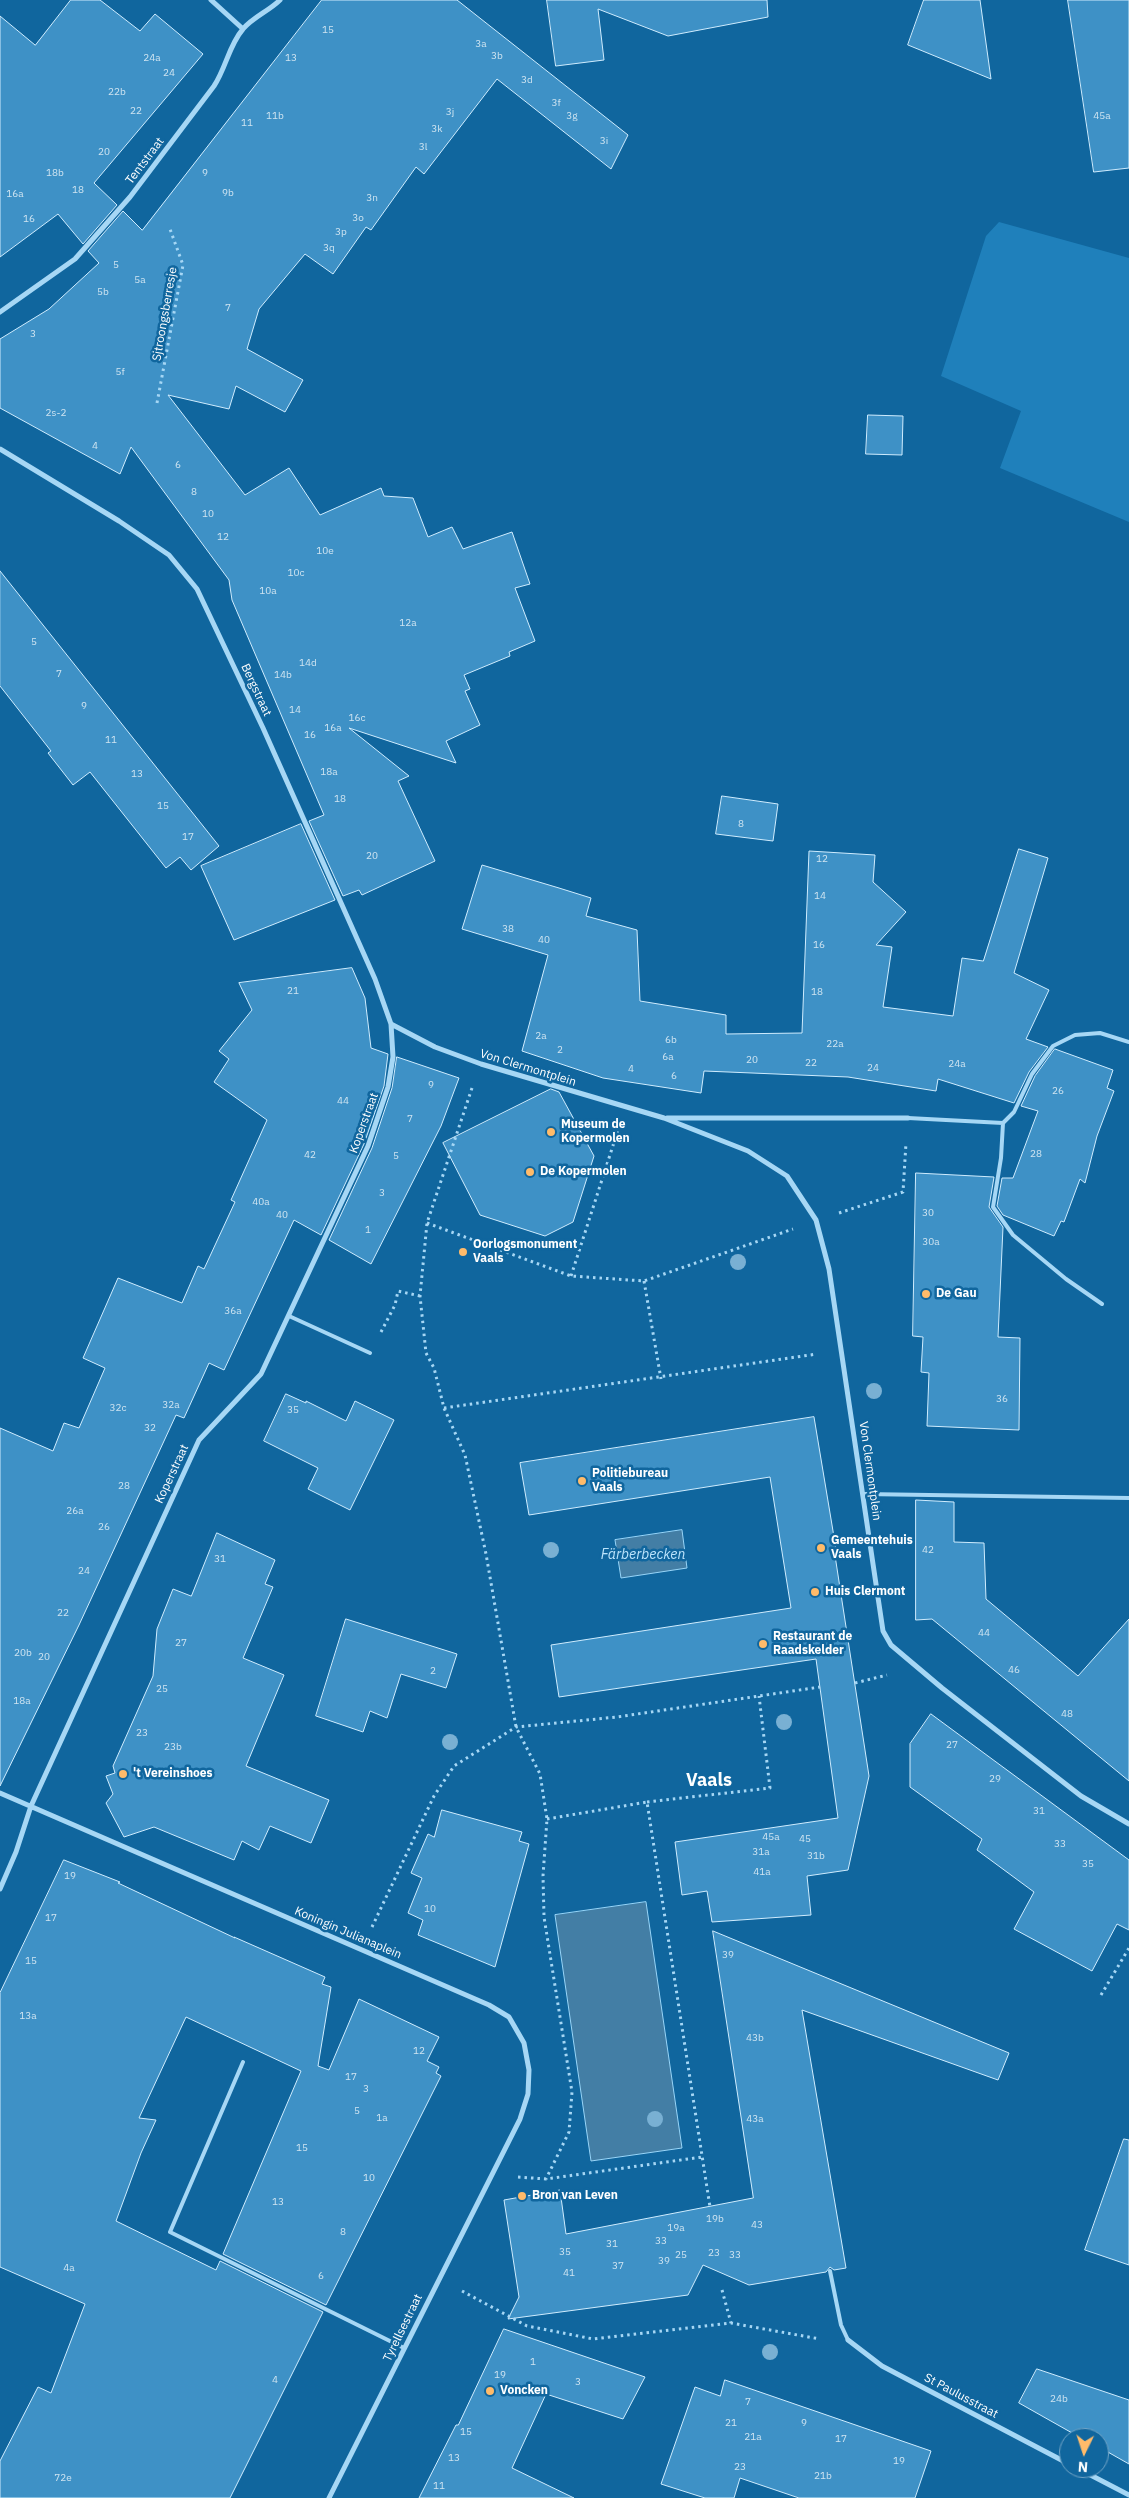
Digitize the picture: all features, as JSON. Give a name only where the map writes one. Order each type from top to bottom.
[{"type":"street","points":[[211,0],[243,29]]},
{"type":"street","name":"Tentstraat","points":[[0,312],[74,259],[130,197],[224,71],[235,39],[243,29],[280,0]]},
{"type":"street","name":"Bergstraat","points":[[0,449],[112,516],[169,555],[197,589],[263,728],[376,979],[391,1024]]},
{"type":"street","name":"Von Clermontplein","points":[[391,1024],[435,1047],[481,1064],[664,1118],[748,1151],[787,1176],[816,1220],[829,1269],[882,1631],[891,1645],[903,1656],[1081,1796],[1129,1824]]},
{"type":"street","name":"Koperstraat","points":[[0,1889],[16,1852],[31,1806],[199,1440],[261,1374],[368,1146],[388,1087],[393,1057],[391,1024]]},
{"type":"street","name":"Von Clermontplein","points":[[664,1118],[908,1118]]},
{"type":"street","name":"Koningin Julianaplein","points":[[0,1793],[489,2005],[509,2017],[524,2043],[528,2070],[528,2094],[520,2119],[495,2166]]},
{"type":"street","name":"Tyrellsestraat","points":[[329,2498],[495,2166]]},
{"type":"street","name":"St Paulusstraat","points":[[848,2340],[882,2366],[1059,2459]]},
{"type":"street","points":[[1096,2478],[1129,2496]]},
{"type":"lane","points":[[1102,1304],[1066,1279],[1013,1234],[993,1208],[1002,1158],[1003,1123],[1014,1112],[1032,1074],[1053,1046],[1075,1035],[1092,1034],[1100,1034],[1129,1042]]},
{"type":"lane","points":[[908,1118],[1003,1123]]},
{"type":"lane","points":[[289,1316],[370,1353]]},
{"type":"lane","points":[[863,1494],[1129,1498]]},
{"type":"lane","points":[[243,2062],[170,2232],[404,2348]]},
{"type":"lane","points":[[830,2271],[841,2325],[848,2340]]},
{"type":"path","name":"Sjtroongsberresje","points":[[158,403],[183,265],[170,229]]},
{"type":"path","points":[[481,1064],[457,1129],[427,1224],[420,1296],[426,1353],[434,1368],[444,1408],[466,1464],[486,1554],[516,1727],[540,1774],[548,1819],[543,1876],[544,1917],[572,2092],[569,2132],[546,2179],[702,2157]]},
{"type":"path","points":[[570,1276],[626,1108]]},
{"type":"path","points":[[427,1224],[570,1276],[644,1281],[816,1220],[903,1192],[908,1118]]},
{"type":"path","points":[[644,1281],[661,1379]]},
{"type":"path","points":[[370,1353],[395,1305],[398,1290],[420,1296]]},
{"type":"path","points":[[444,1408],[661,1379],[842,1350]]},
{"type":"path","points":[[854,1683],[886,1677],[903,1656]]},
{"type":"path","points":[[361,1950],[434,1796],[454,1766],[516,1727],[617,1717],[820,1688]]},
{"type":"path","points":[[548,1819],[647,1802],[770,1788],[759,1696]]},
{"type":"path","points":[[647,1802],[710,2207]]},
{"type":"path","points":[[1101,1995],[1129,1948]]},
{"type":"path","points":[[439,2279],[527,2326],[593,2339],[731,2323],[834,2341],[848,2340]]},
{"type":"path","points":[[722,2290],[731,2323]]},
{"type":"shaded area","points":[[999,222],[1129,258],[1129,522],[1000,468],[1021,411],[941,376],[986,236]]},
{"type":"water","name":"Färberbecken","points":[[682,1530],[687,1568],[621,1578],[615,1540]]},
{"type":"water","points":[[646,1902],[682,2148],[591,2161],[555,1915]]},
{"type":"building","points":[[71,0],[100,0],[140,31],[155,14],[203,54],[94,183],[117,205],[83,244],[58,214],[0,257],[0,16],[35,45]]},
{"type":"building","points":[[322,0],[457,0],[628,135],[611,169],[497,79],[424,174],[416,167],[371,230],[366,227],[333,274],[305,254],[259,309],[247,349],[303,380],[285,412],[236,386],[229,409],[168,395],[245,495],[289,468],[320,515],[381,488],[384,496],[413,498],[428,537],[452,527],[463,549],[512,532],[530,584],[515,588],[535,641],[509,652],[510,656],[464,675],[470,689],[465,691],[480,725],[446,741],[456,763],[349,728],[409,776],[398,781],[435,861],[362,895],[359,890],[343,896],[309,821],[324,815],[232,600],[229,580],[131,447],[120,474],[0,408],[0,339],[49,309],[99,263],[88,251],[123,211],[142,230]]},
{"type":"building","points":[[547,0],[767,0],[768,17],[668,36],[598,9],[604,60],[556,66]]},
{"type":"building","points":[[924,0],[980,0],[991,79],[908,45]]},
{"type":"building","points":[[1068,0],[1129,0],[1129,168],[1094,172]]},
{"type":"building","points":[[868,415],[903,416],[902,455],[866,454]]},
{"type":"building","points":[[0,571],[219,846],[191,870],[180,857],[166,868],[90,772],[73,785],[48,753],[51,751],[0,686]]},
{"type":"building","points":[[722,796],[778,804],[773,841],[716,834]]},
{"type":"building","points":[[301,824],[335,900],[234,940],[201,866]]},
{"type":"building","points":[[1019,849],[1048,858],[1014,973],[1049,990],[1026,1039],[1048,1047],[1029,1072],[1014,1103],[938,1079],[936,1091],[848,1077],[704,1071],[701,1093],[603,1078],[522,1051],[548,955],[462,929],[482,865],[559,888],[591,898],[586,916],[637,930],[640,1001],[726,1015],[726,1034],[802,1033],[809,851],[875,855],[873,882],[906,912],[876,945],[892,947],[883,1007],[953,1016],[962,958],[983,961]]},
{"type":"building","points":[[352,968],[365,998],[371,1048],[388,1054],[384,1086],[364,1144],[321,1235],[294,1220],[224,1370],[209,1363],[184,1418],[176,1415],[79,1625],[0,1786],[0,1428],[53,1451],[64,1423],[79,1428],[105,1368],[83,1358],[118,1278],[182,1303],[198,1266],[204,1269],[235,1202],[231,1200],[267,1120],[214,1082],[229,1059],[219,1051],[252,1010],[239,983]]},
{"type":"building","points":[[1055,1049],[1113,1070],[1107,1088],[1114,1091],[1097,1136],[1085,1183],[1080,1179],[1064,1222],[1061,1221],[1054,1236],[1003,1215],[997,1206],[1002,1178],[1013,1178],[1038,1111],[1021,1106],[1035,1076]]},
{"type":"building","points":[[397,1057],[459,1078],[441,1126],[371,1264],[329,1240],[372,1148],[392,1088]]},
{"type":"building","name":"De Kopermolen","points":[[551,1089],[559,1092],[594,1156],[573,1222],[545,1236],[480,1215],[443,1143]]},
{"type":"building","points":[[916,1173],[994,1177],[989,1207],[1003,1227],[998,1337],[1020,1338],[1019,1430],[927,1426],[929,1373],[921,1372],[923,1337],[913,1336]]},
{"type":"building","points":[[286,1394],[306,1403],[306,1401],[346,1421],[355,1401],[394,1420],[350,1510],[308,1489],[318,1468],[264,1441]]},
{"type":"building","name":"Huis Clermont","points":[[814,1417],[836,1549],[834,1549],[869,1776],[848,1870],[807,1876],[811,1915],[712,1922],[707,1891],[682,1895],[675,1842],[838,1818],[816,1659],[559,1697],[551,1645],[791,1608],[770,1477],[529,1515],[520,1463]]},
{"type":"building","points":[[916,1500],[954,1502],[954,1542],[984,1543],[986,1599],[1078,1676],[1129,1619],[1129,1781],[932,1619],[916,1620]]},
{"type":"building","points":[[217,1533],[275,1560],[265,1584],[273,1587],[243,1658],[284,1675],[246,1766],[329,1800],[311,1843],[270,1826],[259,1850],[242,1841],[234,1860],[154,1827],[124,1837],[106,1803],[113,1794],[106,1776],[115,1773],[113,1766],[153,1676],[157,1629],[173,1589],[191,1596]]},
{"type":"building","points":[[346,1619],[457,1654],[446,1688],[401,1674],[387,1718],[370,1711],[363,1732],[316,1716]]},
{"type":"building","points":[[931,1714],[1129,1860],[1129,1930],[1117,1924],[1092,1971],[1014,1929],[1034,1892],[977,1850],[982,1839],[910,1787],[910,1744]]},
{"type":"building","points":[[442,1810],[522,1832],[519,1841],[529,1844],[495,1967],[418,1935],[423,1920],[408,1913],[422,1878],[411,1873],[428,1834],[434,1837]]},
{"type":"building","points":[[64,1860],[120,1882],[118,1883],[235,1938],[325,1977],[322,1984],[331,1987],[318,2066],[329,2070],[359,1999],[439,2037],[427,2061],[439,2067],[436,2073],[441,2076],[326,2305],[223,2254],[301,2071],[186,2017],[139,2118],[156,2120],[141,2153],[116,2221],[216,2270],[220,2261],[323,2312],[230,2498],[0,2498],[0,2461],[38,2387],[51,2393],[85,2304],[0,2267],[0,1993]]},
{"type":"building","points":[[713,1931],[1009,2053],[998,2080],[802,2010],[846,2268],[834,2270],[830,2267],[826,2272],[749,2285],[703,2265],[688,2295],[508,2319],[519,2297],[504,2200],[560,2190],[566,2234],[753,2198]]},
{"type":"building","points":[[1124,2139],[1129,2140],[1129,2265],[1085,2250]]},
{"type":"building","points":[[504,2329],[645,2377],[623,2419],[546,2394],[512,2468],[574,2498],[419,2498],[456,2425],[458,2425]]},
{"type":"building","points":[[1037,2369],[1129,2400],[1129,2464],[1109,2453],[1109,2428],[1063,2428],[1019,2403]]},
{"type":"building","points":[[725,2380],[931,2451],[915,2498],[799,2498],[740,2478],[734,2498],[705,2498],[661,2484],[695,2387],[720,2396]]},
{"type":"place","name":"Museum de Kopermolen","points":[[551,1132]]},
{"type":"place","name":"De Kopermolen","points":[[530,1172]]},
{"type":"place","name":"Oorlogsmonument Vaals","points":[[463,1252]]},
{"type":"place","name":"De Gau","points":[[926,1294]]},
{"type":"place","name":"Politiebureau Vaals","points":[[582,1481]]},
{"type":"place","name":"Gemeentehuis Vaals","points":[[821,1548]]},
{"type":"place","name":"Huis Clermont","points":[[815,1592]]},
{"type":"place","name":"Restaurant de Raadskelder","points":[[763,1644]]},
{"type":"place","name":"'t Vereinshoes","points":[[123,1774]]},
{"type":"place","name":"Bron van Leven","points":[[522,2196]]},
{"type":"place","name":"Voncken","points":[[490,2391]]},
{"type":"district","name":"Vaals","points":[[709,1781]]}]
